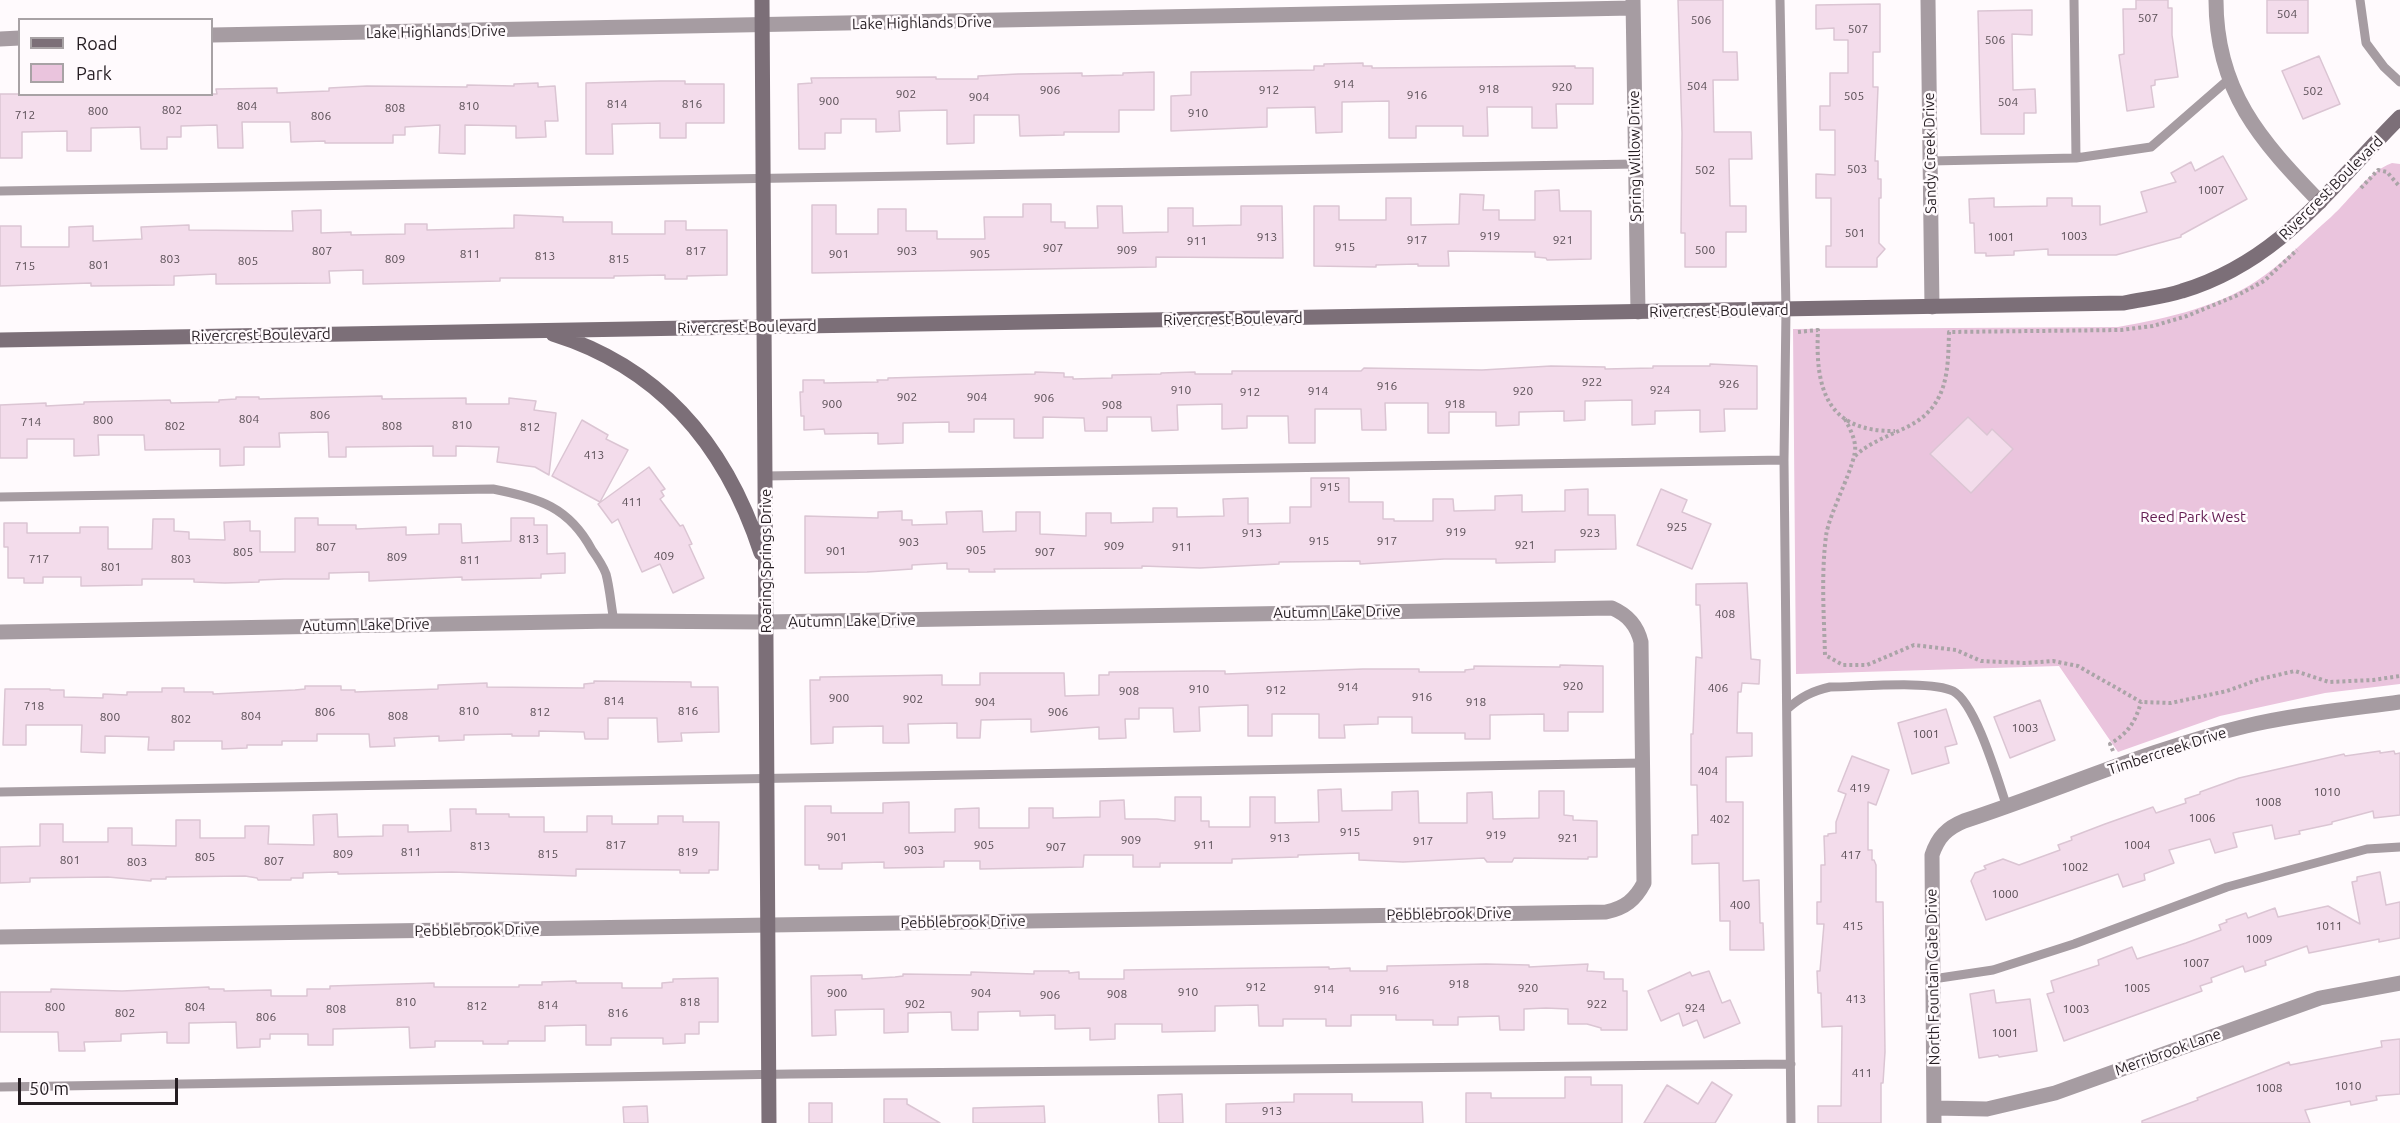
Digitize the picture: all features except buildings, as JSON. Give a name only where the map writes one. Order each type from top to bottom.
[{"type":"street","name":"Roaring Springs Drive","points":[[762,0],[769,1123]]},
{"type":"street","name":"Sandy Creek Drive","points":[[1928,0],[1932,307]]},
{"type":"street","points":[[2216,0],[2216,24],[2228,80],[2247,115],[2269,148],[2320,202]]},
{"type":"street","name":"Lake Highlands Drive","points":[[213,35],[762,26],[1633,4]]},
{"type":"street","name":"Spring Willow Drive","points":[[1633,4],[1638,312]]},
{"type":"street","points":[[0,39],[18,38]]},
{"type":"street","name":"Rivercrest Boulevard","points":[[0,340],[2124,303],[2182,292],[2226,274],[2267,250],[2288,233],[2397,125]]},
{"type":"street","points":[[539,330],[585,346],[620,364],[667,398],[706,441],[734,485],[745,508],[766,568]]},
{"type":"street","name":"Autumn Lake Drive","points":[[0,632],[614,621],[766,622],[1603,607],[1612,608],[1629,618]]},
{"type":"street","name":"Pebblebrook Drive","points":[[0,937],[1606,912],[1630,903],[1644,883],[1641,642],[1635,625],[1629,618]]},
{"type":"street","name":"Timbercreek Drive","points":[[1943,833],[1953,825],[2118,765],[2246,726],[2316,713],[2400,702]]},
{"type":"street","name":"North Fountain Gate Drive","points":[[1934,1116],[1932,855],[1943,833]]},
{"type":"street","name":"Merribrook Lane","points":[[1934,1116],[1987,1109],[2055,1093],[2320,998],[2400,983]]},
{"type":"lane","points":[[1780,0],[1786,309],[1784,460],[1791,1123]]},
{"type":"lane","points":[[2074,0],[2076,158]]},
{"type":"lane","points":[[2360,0],[2366,43],[2384,67],[2400,82]]},
{"type":"lane","points":[[1930,161],[2076,158],[2151,147],[2228,80]]},
{"type":"lane","points":[[0,191],[1636,164]]},
{"type":"lane","points":[[765,476],[1784,460]]},
{"type":"lane","points":[[0,496],[502,490],[543,501],[565,514],[583,532],[606,573],[614,621]]},
{"type":"lane","points":[[1787,710],[1807,694],[1830,687],[1938,686],[1956,692],[1973,715],[2007,807]]},
{"type":"lane","points":[[0,792],[1642,763]]},
{"type":"lane","points":[[1933,979],[2003,967],[2074,944],[2227,887],[2367,849],[2400,847]]},
{"type":"lane","points":[[0,1087],[769,1074],[1791,1064]]},
{"type":"path","points":[[1786,331],[1818,330],[1819,377],[1832,408],[1859,427],[1874,431],[1899,430]]},
{"type":"path","points":[[1845,419],[1855,446],[1855,457],[1835,502],[1826,535],[1823,598],[1825,656],[1843,665],[1867,665],[1914,645],[1956,650],[1981,661],[2025,663],[2053,661],[2079,666],[2141,702],[2171,703],[2227,691],[2260,679],[2295,671],[2329,682],[2400,676]]},
{"type":"path","points":[[2118,765],[2110,744],[2121,737],[2136,720],[2141,702]]},
{"type":"green space","name":"Reed Park West","points":[[2392,163],[2400,164],[2400,684],[2325,693],[2220,716],[2118,752],[2059,666],[1796,674],[1793,329],[2118,327],[2176,315],[2232,295],[2265,275],[2331,217],[2367,179]]}]
